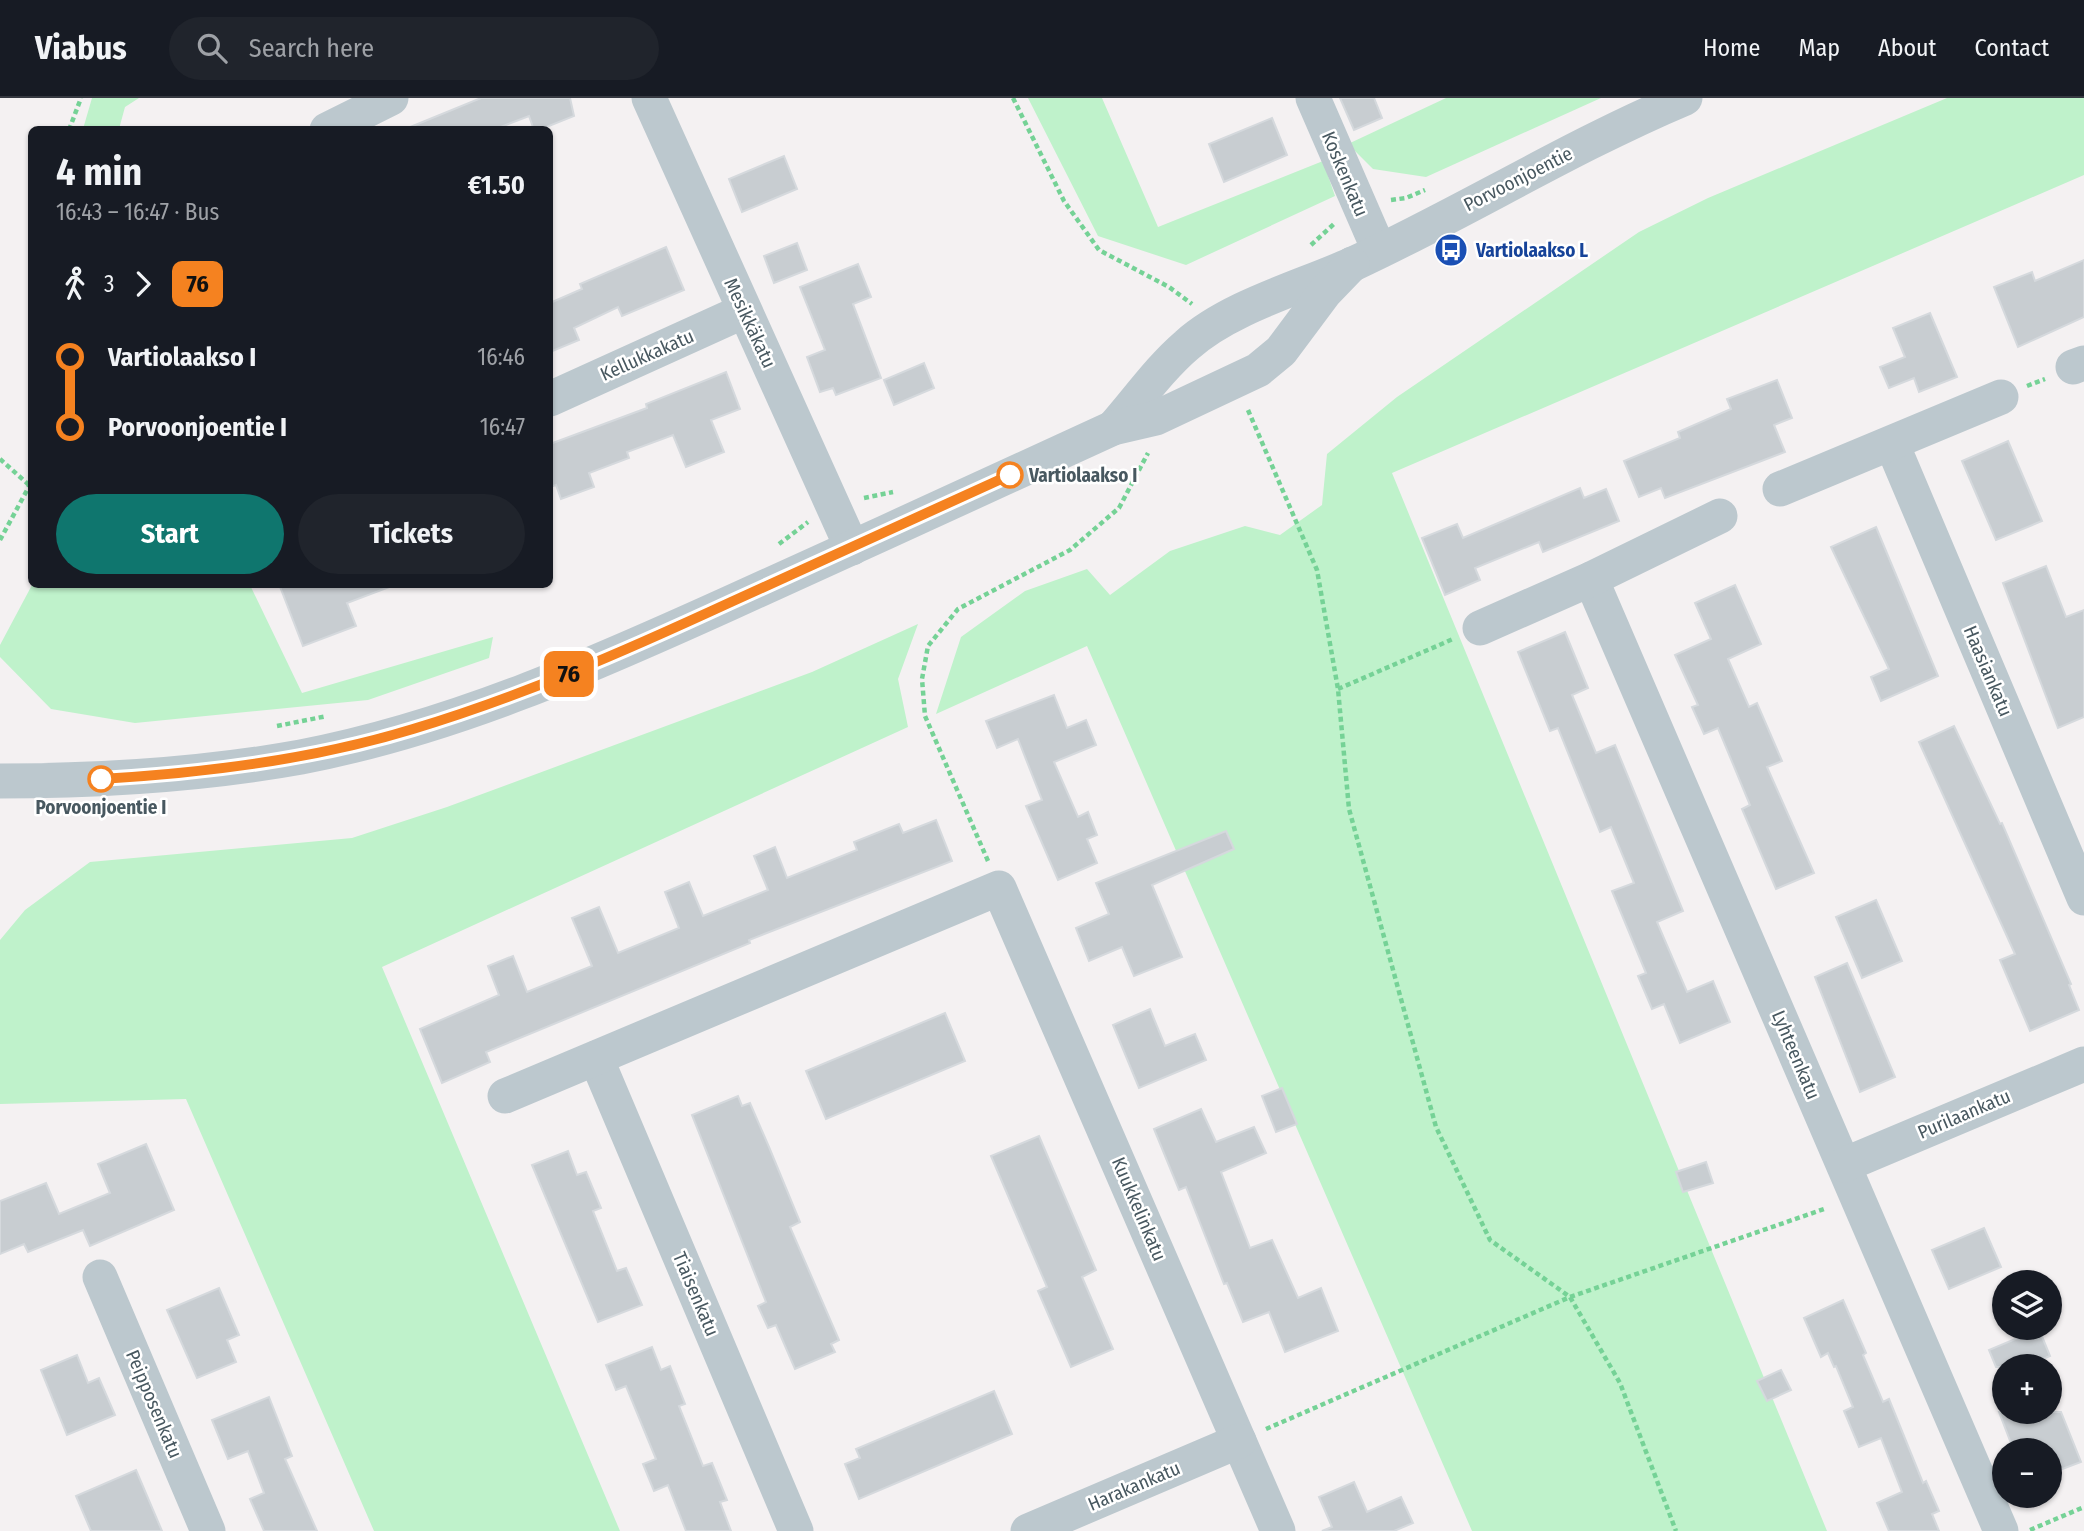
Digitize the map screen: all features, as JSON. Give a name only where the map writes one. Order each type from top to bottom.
[{"type":"street","points":[[335,126],[391,98]]},
{"type":"street","name":"Mesikkäkatu","points":[[649,98],[852,548]]},
{"type":"street","name":"Koskenkatu","points":[[1313,98],[1365,257]]},
{"type":"street","name":"Porvoonjoentie","points":[[1113,428],[1187,344],[1211,328],[1291,287],[1365,257],[1536,169],[1685,98]]},
{"type":"street","name":"Porvoonjoentie","points":[[0,782],[177,775],[302,756],[411,730],[500,701],[593,664],[1113,428],[1156,418],[1258,370],[1281,351],[1325,292],[1365,257]]},
{"type":"street","name":"Kellukkakatu","points":[[553,397],[744,311]]},
{"type":"street","points":[[1780,489],[2001,397]]},
{"type":"street","name":"Haasiankatu","points":[[1892,444],[2084,898]]},
{"type":"street","points":[[1480,628],[1591,579],[1720,516]]},
{"type":"street","name":"Lyhteenkatu","points":[[1591,579],[2001,1531]]},
{"type":"street","points":[[505,1096],[999,888]]},
{"type":"street","name":"Kuukkelinkatu","points":[[999,888],[1278,1531]]},
{"type":"street","name":"Tiaisenkatu","points":[[596,1058],[796,1531]]},
{"type":"street","name":"Purilaankatu","points":[[1844,1166],[2084,1063]]},
{"type":"street","name":"Peipposenkatu","points":[[100,1277],[208,1531]]},
{"type":"street","name":"Harakankatu","points":[[1028,1531],[1239,1441]]},
{"type":"path","points":[[70,126],[81,98]]},
{"type":"path","points":[[1013,98],[1064,201],[1099,250],[1169,287]]},
{"type":"path","points":[[2001,397],[2078,365]]},
{"type":"path","points":[[1244,401],[1317,570],[1338,689],[1349,809],[1436,1127],[1490,1240],[1570,1297],[1620,1383],[1676,1531]]},
{"type":"path","points":[[999,888],[925,716],[922,679],[928,646],[958,609],[1070,550],[1119,508],[1153,445]]},
{"type":"path","points":[[0,459],[28,481]]},
{"type":"path","points":[[0,540],[28,487]]},
{"type":"path","points":[[1338,689],[1480,628]]},
{"type":"path","points":[[1239,1441],[1570,1297],[1857,1197]]},
{"type":"path","points":[[2027,1531],[2084,1507]]},
{"type":"green space","points":[[92,98],[139,98],[125,107],[120,126],[84,126]]},
{"type":"green space","points":[[1028,98],[1102,98],[1158,227],[1323,161],[1335,196],[1186,265],[1098,236]]},
{"type":"green space","points":[[1446,98],[1601,98],[1426,177],[1373,169],[1348,144]]},
{"type":"green space","points":[[1947,98],[2084,98],[2084,175],[1392,473],[1827,1531],[1472,1531],[1087,646],[936,714],[961,637],[1025,591],[1087,569],[1110,595],[1170,551],[1245,526],[1280,535],[1322,505],[1327,454],[1397,397],[1639,232],[1708,198]]},
{"type":"green space","points":[[30,588],[251,588],[302,693],[493,637],[489,658],[368,700],[135,723],[51,709],[0,657],[0,645]]},
{"type":"green space","points":[[918,624],[898,679],[908,727],[382,967],[620,1531],[374,1531],[186,1099],[0,1104],[0,940],[25,910],[90,862],[352,838],[447,807],[812,672]]},
{"type":"building","points":[[481,98],[570,98],[574,116],[549,126],[533,126],[529,116],[503,126],[413,126]]},
{"type":"building","points":[[1340,98],[1374,98],[1382,118],[1354,130]]},
{"type":"building","points":[[1272,118],[1287,155],[1224,182],[1209,144]]},
{"type":"building","points":[[784,156],[797,189],[742,212],[729,179]]},
{"type":"building","points":[[797,243],[807,270],[774,283],[764,256]]},
{"type":"building","points":[[666,247],[684,290],[622,316],[618,307],[574,328],[579,340],[553,351],[553,302],[582,289],[580,284]]},
{"type":"building","points":[[2084,260],[2084,317],[2018,347],[1994,287],[2032,272],[2035,281]]},
{"type":"building","points":[[858,264],[871,297],[853,304],[881,378],[836,395],[833,388],[820,392],[807,357],[825,350],[800,287]]},
{"type":"building","points":[[1930,313],[1957,377],[1919,392],[1914,378],[1889,388],[1880,367],[1905,357],[1893,328]]},
{"type":"building","points":[[924,363],[934,388],[894,405],[884,380]]},
{"type":"building","points":[[726,372],[740,409],[711,420],[724,452],[686,467],[673,435],[627,452],[629,458],[589,473],[594,487],[561,499],[556,485],[553,486],[553,443],[647,408],[646,404]]},
{"type":"building","points":[[1777,380],[1792,418],[1774,425],[1785,452],[1665,498],[1661,488],[1639,497],[1624,461],[1680,438],[1678,432],[1731,409],[1727,399]]},
{"type":"building","points":[[2008,441],[2042,521],[1996,540],[1962,461]]},
{"type":"building","points":[[1580,488],[1584,498],[1606,489],[1619,521],[1543,552],[1539,542],[1475,568],[1480,580],[1445,595],[1422,538],[1457,524],[1463,538]]},
{"type":"building","points":[[1876,527],[1938,676],[1881,701],[1871,677],[1889,669],[1831,547]]},
{"type":"building","points":[[2046,566],[2066,617],[2084,610],[2084,717],[2058,728],[2003,583]]},
{"type":"building","points":[[1735,585],[1761,644],[1728,659],[1749,707],[1757,703],[1782,761],[1767,767],[1814,873],[1776,889],[1742,809],[1750,805],[1718,728],[1704,734],[1692,707],[1698,705],[1675,655],[1711,639],[1695,603]]},
{"type":"building","points":[[281,588],[387,588],[347,603],[356,626],[303,646]]},
{"type":"building","points":[[1565,632],[1588,688],[1572,695],[1596,753],[1615,745],[1683,911],[1657,922],[1687,992],[1713,981],[1730,1022],[1680,1043],[1664,1004],[1652,1009],[1638,976],[1646,973],[1612,891],[1634,883],[1611,827],[1600,832],[1558,728],[1550,731],[1518,652]]},
{"type":"building","points":[[1054,695],[1067,728],[1086,720],[1096,745],[1054,762],[1078,817],[1088,812],[1097,835],[1087,839],[1097,863],[1058,880],[1026,806],[1042,800],[1018,739],[997,748],[986,721]]},
{"type":"building","points":[[1954,726],[2000,824],[2002,823],[2071,984],[2069,985],[2079,1010],[2030,1031],[2000,960],[2015,954],[1919,742]]},
{"type":"building","points":[[936,820],[952,861],[749,940],[750,943],[486,1052],[490,1062],[442,1083],[420,1029],[499,995],[488,966],[513,956],[527,992],[592,966],[572,918],[599,907],[618,953],[679,928],[665,892],[689,882],[703,916],[768,890],[754,856],[775,847],[787,878],[857,850],[854,842],[899,824],[903,833]]},
{"type":"building","points":[[1226,831],[1234,849],[1152,885],[1182,957],[1134,976],[1122,947],[1089,961],[1076,928],[1109,914],[1096,883]]},
{"type":"building","points":[[1876,900],[1902,961],[1862,978],[1836,917]]},
{"type":"building","points":[[1847,963],[1895,1077],[1860,1092],[1815,977]]},
{"type":"building","points":[[1150,1009],[1165,1046],[1195,1034],[1206,1060],[1139,1088],[1113,1025]]},
{"type":"building","points":[[945,1013],[965,1061],[826,1119],[806,1071]]},
{"type":"building","points":[[1282,1088],[1297,1124],[1276,1132],[1262,1096]]},
{"type":"building","points":[[738,1096],[742,1106],[750,1103],[769,1147],[800,1222],[790,1227],[839,1340],[831,1344],[835,1352],[795,1369],[776,1325],[768,1328],[758,1306],[766,1302],[692,1115]]},
{"type":"building","points":[[1201,1109],[1216,1142],[1254,1127],[1266,1153],[1221,1172],[1250,1248],[1272,1240],[1298,1298],[1321,1288],[1338,1331],[1285,1352],[1269,1312],[1243,1322],[1227,1283],[1224,1284],[1186,1187],[1179,1190],[1154,1129]]},
{"type":"building","points":[[1039,1136],[1096,1270],[1082,1277],[1113,1349],[1071,1367],[1038,1291],[1047,1287],[991,1156]]},
{"type":"building","points":[[146,1144],[174,1210],[90,1246],[83,1230],[28,1252],[24,1244],[0,1254],[0,1201],[46,1183],[59,1214],[110,1193],[98,1164]]},
{"type":"building","points":[[568,1151],[577,1175],[586,1172],[601,1208],[593,1211],[617,1271],[626,1268],[642,1305],[598,1322],[532,1165]]},
{"type":"building","points":[[1706,1162],[1713,1183],[1683,1192],[1676,1172]]},
{"type":"building","points":[[1984,1228],[2001,1267],[1949,1289],[1932,1250]]},
{"type":"building","points":[[219,1288],[239,1335],[227,1340],[236,1362],[197,1378],[167,1310]]},
{"type":"building","points":[[1843,1300],[1883,1402],[1889,1399],[1923,1483],[1926,1481],[1939,1511],[1932,1514],[1939,1531],[1889,1531],[1877,1503],[1902,1492],[1881,1438],[1859,1447],[1844,1411],[1853,1407],[1836,1366],[1834,1367],[1828,1353],[1821,1357],[1804,1318]]},
{"type":"building","points":[[2013,1340],[2043,1340],[2049,1354],[1992,1354],[1992,1357],[1989,1350]]},
{"type":"building","points":[[652,1347],[661,1370],[670,1366],[685,1404],[679,1406],[703,1466],[712,1463],[727,1500],[720,1502],[731,1531],[686,1531],[668,1485],[654,1491],[643,1464],[656,1459],[626,1386],[616,1390],[606,1365]]},
{"type":"building","points":[[77,1355],[88,1383],[99,1378],[115,1415],[67,1435],[41,1370]]},
{"type":"building","points":[[1781,1370],[1791,1390],[1767,1401],[1757,1381]]},
{"type":"building","points":[[994,1391],[1012,1434],[859,1499],[845,1464],[860,1458],[856,1449]]},
{"type":"building","points":[[269,1397],[292,1456],[285,1459],[317,1531],[264,1531],[250,1499],[264,1493],[248,1451],[228,1459],[212,1420]]},
{"type":"building","points":[[2062,1414],[2081,1462],[2062,1469],[2062,1438],[2009,1438],[2004,1424],[2062,1424]]},
{"type":"building","points":[[136,1470],[162,1531],[91,1531],[76,1496]]},
{"type":"building","points":[[1354,1482],[1367,1512],[1401,1497],[1413,1523],[1394,1531],[1322,1531],[1332,1527],[1319,1497]]},
{"type":"bus line","name":"76","points":[[101,779],[177,775],[302,756],[411,730],[500,701],[593,664],[1010,475]]},
{"type":"place","name":"Vartiolaakso L","points":[[1451,250]]},
{"type":"place","name":"Vartiolaakso I","points":[[1010,475]]},
{"type":"place","name":"Porvoonjoentie I","points":[[101,779]]}]
